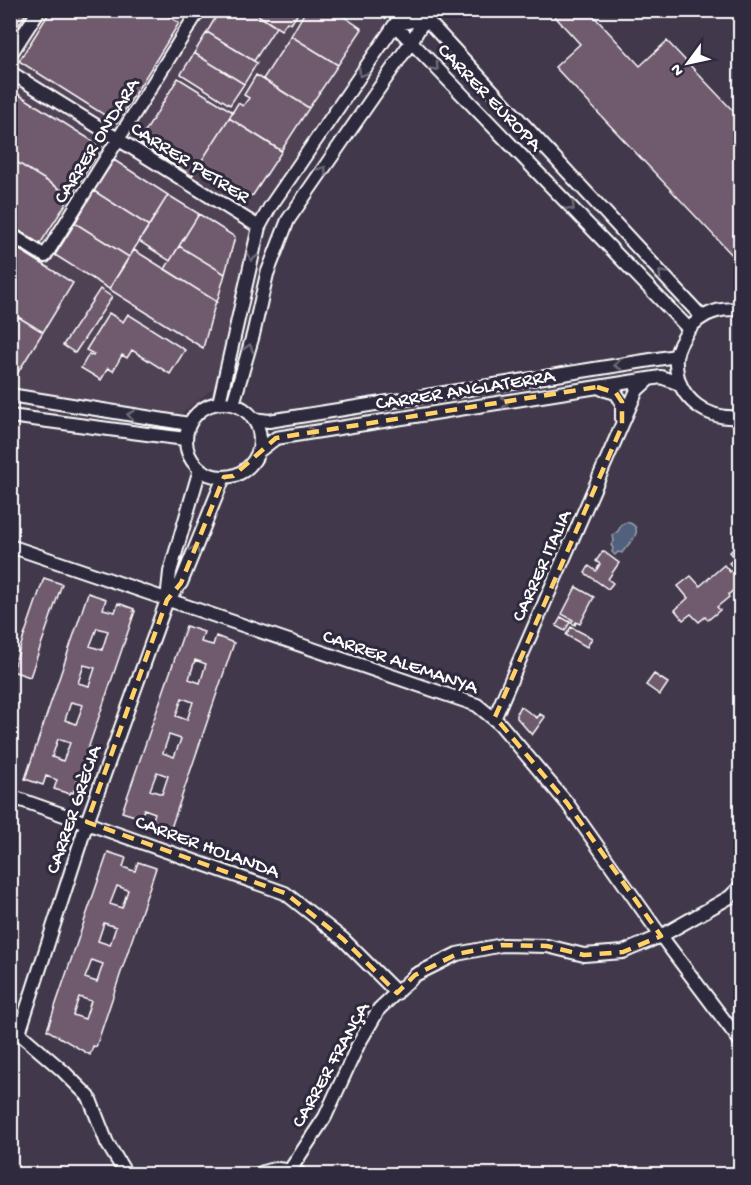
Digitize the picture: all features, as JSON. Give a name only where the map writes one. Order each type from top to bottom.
[{"type":"street","points":[[10,55],[39,10]]},
{"type":"street","name":"CARRER ONDARA","points":[[10,234],[45,256],[199,10]]},
{"type":"street","points":[[219,403],[260,227],[270,207],[405,10]]},
{"type":"street","points":[[395,25],[428,14]]},
{"type":"street","points":[[233,404],[253,335],[267,274],[288,220],[428,14]]},
{"type":"street","name":"CARRER EUROPA","points":[[428,14],[702,316]]},
{"type":"street","name":"CARRER EUROPA","points":[[395,25],[688,328]]},
{"type":"street","name":"CARRER PETRER","points":[[10,72],[260,227]]},
{"type":"street","points":[[741,310],[721,309],[702,316],[688,328],[676,356],[680,384],[692,402],[708,413],[725,417],[741,417]]},
{"type":"street","name":"CARRER ANGLATERRA","points":[[254,419],[269,421],[676,356]]},
{"type":"street","name":"CARRER ANGLATERRA","points":[[259,451],[276,438],[661,377],[680,384]]},
{"type":"street","name":"CARRER ITALIA","points":[[494,719],[637,390],[648,380]]},
{"type":"street","points":[[597,387],[616,393],[622,402],[622,426]]},
{"type":"street","points":[[10,395],[189,424]]},
{"type":"street","points":[[219,403],[233,404],[244,409],[254,419],[260,440],[259,451],[248,467],[233,476],[213,476],[200,470],[186,450],[185,439],[189,424],[200,410],[219,403]]},
{"type":"street","points":[[10,416],[185,439]]},
{"type":"street","name":"CARRER GRÈCIA","points":[[15,1031],[167,600],[170,572],[200,470]]},
{"type":"street","name":"CARRER GRÈCIA","points":[[167,600],[181,583],[224,477]]},
{"type":"street","name":"CARRER ALEMANYA","points":[[10,546],[477,705],[500,724],[567,803],[661,936],[741,1041]]},
{"type":"street","name":"CARRER HOLANDA","points":[[10,796],[285,893],[343,939],[397,993]]},
{"type":"street","name":"CARRER FRANÇA","points":[[295,1172],[325,1117],[358,1045],[379,1009],[415,975],[457,954],[502,945],[547,946],[584,955],[623,952],[661,936],[730,897],[741,887]]},
{"type":"street","points":[[15,1031],[63,1071],[88,1097],[107,1143],[126,1174]]},
{"type":"street","points":[[259,1174],[278,1168],[295,1172]]},
{"type":"highlighted area","points":[[597,387],[616,393],[622,402],[622,426],[495,717],[567,803],[661,936],[623,952],[584,955],[547,946],[502,945],[457,954],[415,975],[397,993],[343,939],[285,893],[87,822],[167,600],[181,583],[224,477],[233,476],[276,438]]},
{"type":"shaded area","points":[[10,11],[413,11],[265,223],[220,383],[174,419],[11,393]]},
{"type":"water","points":[[627,522],[633,525],[636,533],[622,553],[618,552],[615,555],[611,545],[614,541],[613,535],[622,524]]},
{"type":"building","points":[[10,10],[28,10],[10,39]]},
{"type":"building","points":[[51,10],[159,10],[179,23],[117,123],[19,61]]},
{"type":"building","points":[[220,10],[250,10],[276,27],[254,61],[207,32]]},
{"type":"building","points":[[250,10],[290,10],[297,15],[291,24],[287,22],[281,30]]},
{"type":"building","points":[[306,10],[334,10],[362,29],[338,65],[291,36]]},
{"type":"building","points":[[549,10],[588,10],[640,66],[667,41],[737,115],[740,112],[740,250],[734,257],[555,67],[580,44]]},
{"type":"building","points":[[207,32],[257,63],[244,84],[194,53]]},
{"type":"building","points":[[291,36],[338,65],[309,108],[263,79]]},
{"type":"building","points":[[194,53],[244,84],[230,105],[181,74]]},
{"type":"building","points":[[256,75],[309,108],[281,151],[229,118],[238,103],[243,106],[249,98],[244,95]]},
{"type":"building","points":[[178,78],[233,112],[192,176],[139,142]]},
{"type":"building","points":[[10,89],[102,147],[71,196],[10,158]]},
{"type":"building","points":[[229,118],[282,151],[253,195],[245,197],[197,168]]},
{"type":"building","points":[[10,158],[71,196],[40,244],[10,225]]},
{"type":"building","points":[[114,160],[168,195],[149,226],[94,191]]},
{"type":"building","points":[[94,191],[149,226],[129,257],[75,223]]},
{"type":"building","points":[[168,195],[199,214],[170,261],[139,241]]},
{"type":"building","points":[[199,214],[235,237],[225,274],[179,246]]},
{"type":"building","points":[[75,223],[129,257],[109,289],[55,255]]},
{"type":"building","points":[[10,244],[73,283],[43,332],[10,312]]},
{"type":"building","points":[[179,246],[225,274],[217,302],[165,269]]},
{"type":"building","points":[[134,250],[216,301],[203,348],[109,289]]},
{"type":"building","points":[[100,289],[112,297],[75,353],[63,345]]},
{"type":"building","points":[[10,312],[43,332],[12,382],[10,381]]},
{"type":"building","points":[[109,313],[123,322],[128,314],[185,350],[170,374],[132,350],[127,358],[122,355],[113,371],[108,368],[101,380],[81,368],[89,354],[93,356],[94,354],[86,350]]},
{"type":"building","points":[[740,543],[737,551],[740,555],[740,584],[717,607],[720,610],[708,620],[705,617],[699,622],[691,614],[683,620],[675,610],[688,598],[678,586],[691,576],[700,586],[724,565],[730,572],[734,568],[729,563],[735,558],[730,552]]},
{"type":"building","points":[[603,551],[619,563],[608,579],[613,583],[608,589],[585,573],[589,566],[596,571],[600,564],[596,561]]},
{"type":"building","points":[[44,578],[62,584],[30,677],[12,671]]},
{"type":"building","points":[[576,587],[594,597],[580,624],[576,622],[575,625],[571,623],[573,620],[562,614]]},
{"type":"building","points":[[88,593],[106,599],[103,609],[115,612],[118,603],[134,609],[73,793],[54,789],[57,780],[46,776],[43,785],[25,779]],"holes":[[[97,628],[108,631],[102,650],[90,646]],[[84,665],[95,668],[89,686],[78,683]],[[71,702],[83,705],[76,724],[65,720]],[[58,739],[70,743],[63,761],[52,757]]]},
{"type":"building","points":[[561,617],[570,622],[565,631],[556,626]]},
{"type":"building","points":[[186,626],[204,632],[201,642],[213,645],[216,636],[234,643],[171,828],[152,822],[155,813],[144,809],[141,818],[122,812]],"holes":[[[195,660],[206,664],[200,683],[189,679]],[[182,698],[193,702],[187,720],[176,716]],[[169,735],[181,739],[174,757],[163,753]],[[157,772],[168,776],[162,794],[150,790]]]},
{"type":"building","points":[[571,627],[592,638],[587,647],[566,635]]},
{"type":"building","points":[[654,674],[668,683],[660,695],[646,685]]},
{"type":"building","points":[[520,706],[537,718],[540,714],[545,717],[532,735],[517,718]]},
{"type":"building","points":[[108,852],[126,858],[123,867],[131,870],[135,871],[138,862],[156,868],[96,1047],[93,1046],[90,1055],[47,1030]],"holes":[[[117,886],[128,890],[122,908],[110,904]],[[104,923],[116,927],[110,945],[98,941]],[[92,960],[103,964],[97,982],[85,978]],[[79,997],[91,1001],[85,1019],[73,1015]]]}]
